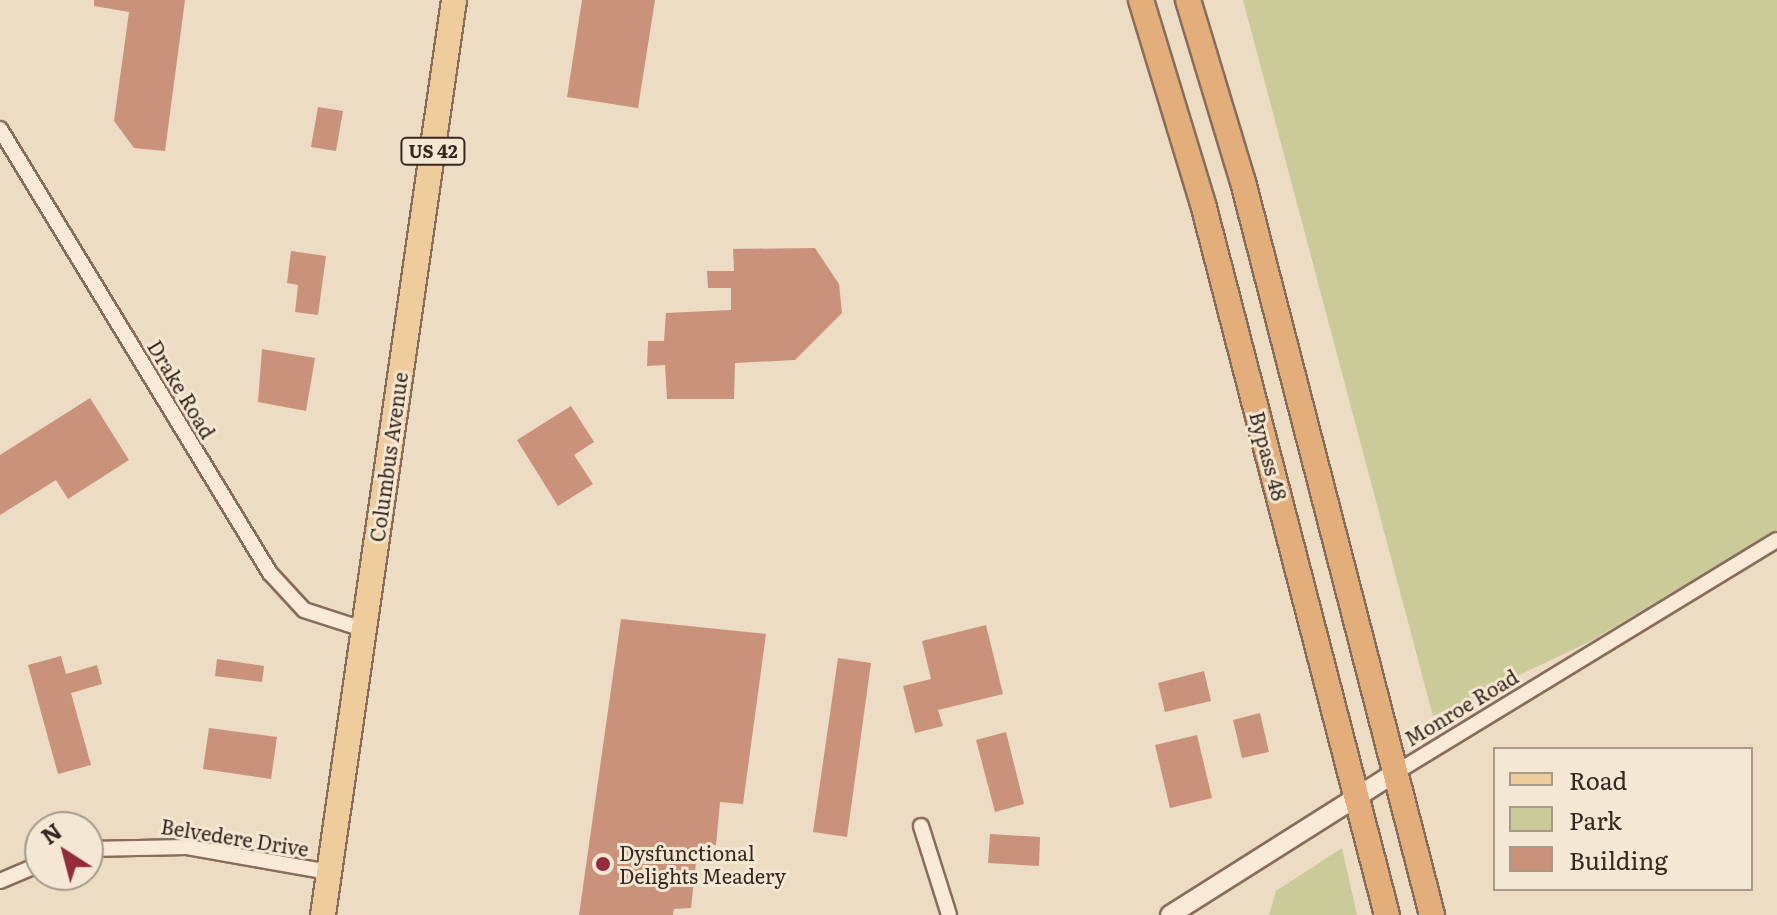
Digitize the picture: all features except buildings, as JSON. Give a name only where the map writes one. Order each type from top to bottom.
[{"type":"highway","name":"Bypass 48","points":[[1141,0],[1203,204],[1387,915]]},
{"type":"highway","points":[[1188,0],[1243,182],[1432,915]]},
{"type":"main road","name":"Columbus Avenue","points":[[323,915],[454,0]]},
{"type":"street","name":"Drake Road","points":[[0,129],[270,573],[304,610],[363,629]]},
{"type":"street","name":"Monroe Road","points":[[1170,915],[1395,773],[1777,540]]},
{"type":"street","points":[[921,826],[949,915]]},
{"type":"street","name":"Belvedere Drive","points":[[104,849],[187,847],[329,872]]},
{"type":"street","points":[[0,881],[24,871]]},
{"type":"green space","points":[[1243,0],[1777,0],[1777,530],[1589,642],[1433,716]]},
{"type":"green space","points":[[1342,848],[1357,915],[1269,915],[1276,891]]},
{"type":"place","name":"Dysfunctional Delights Meadery","points":[[603,864]]}]
